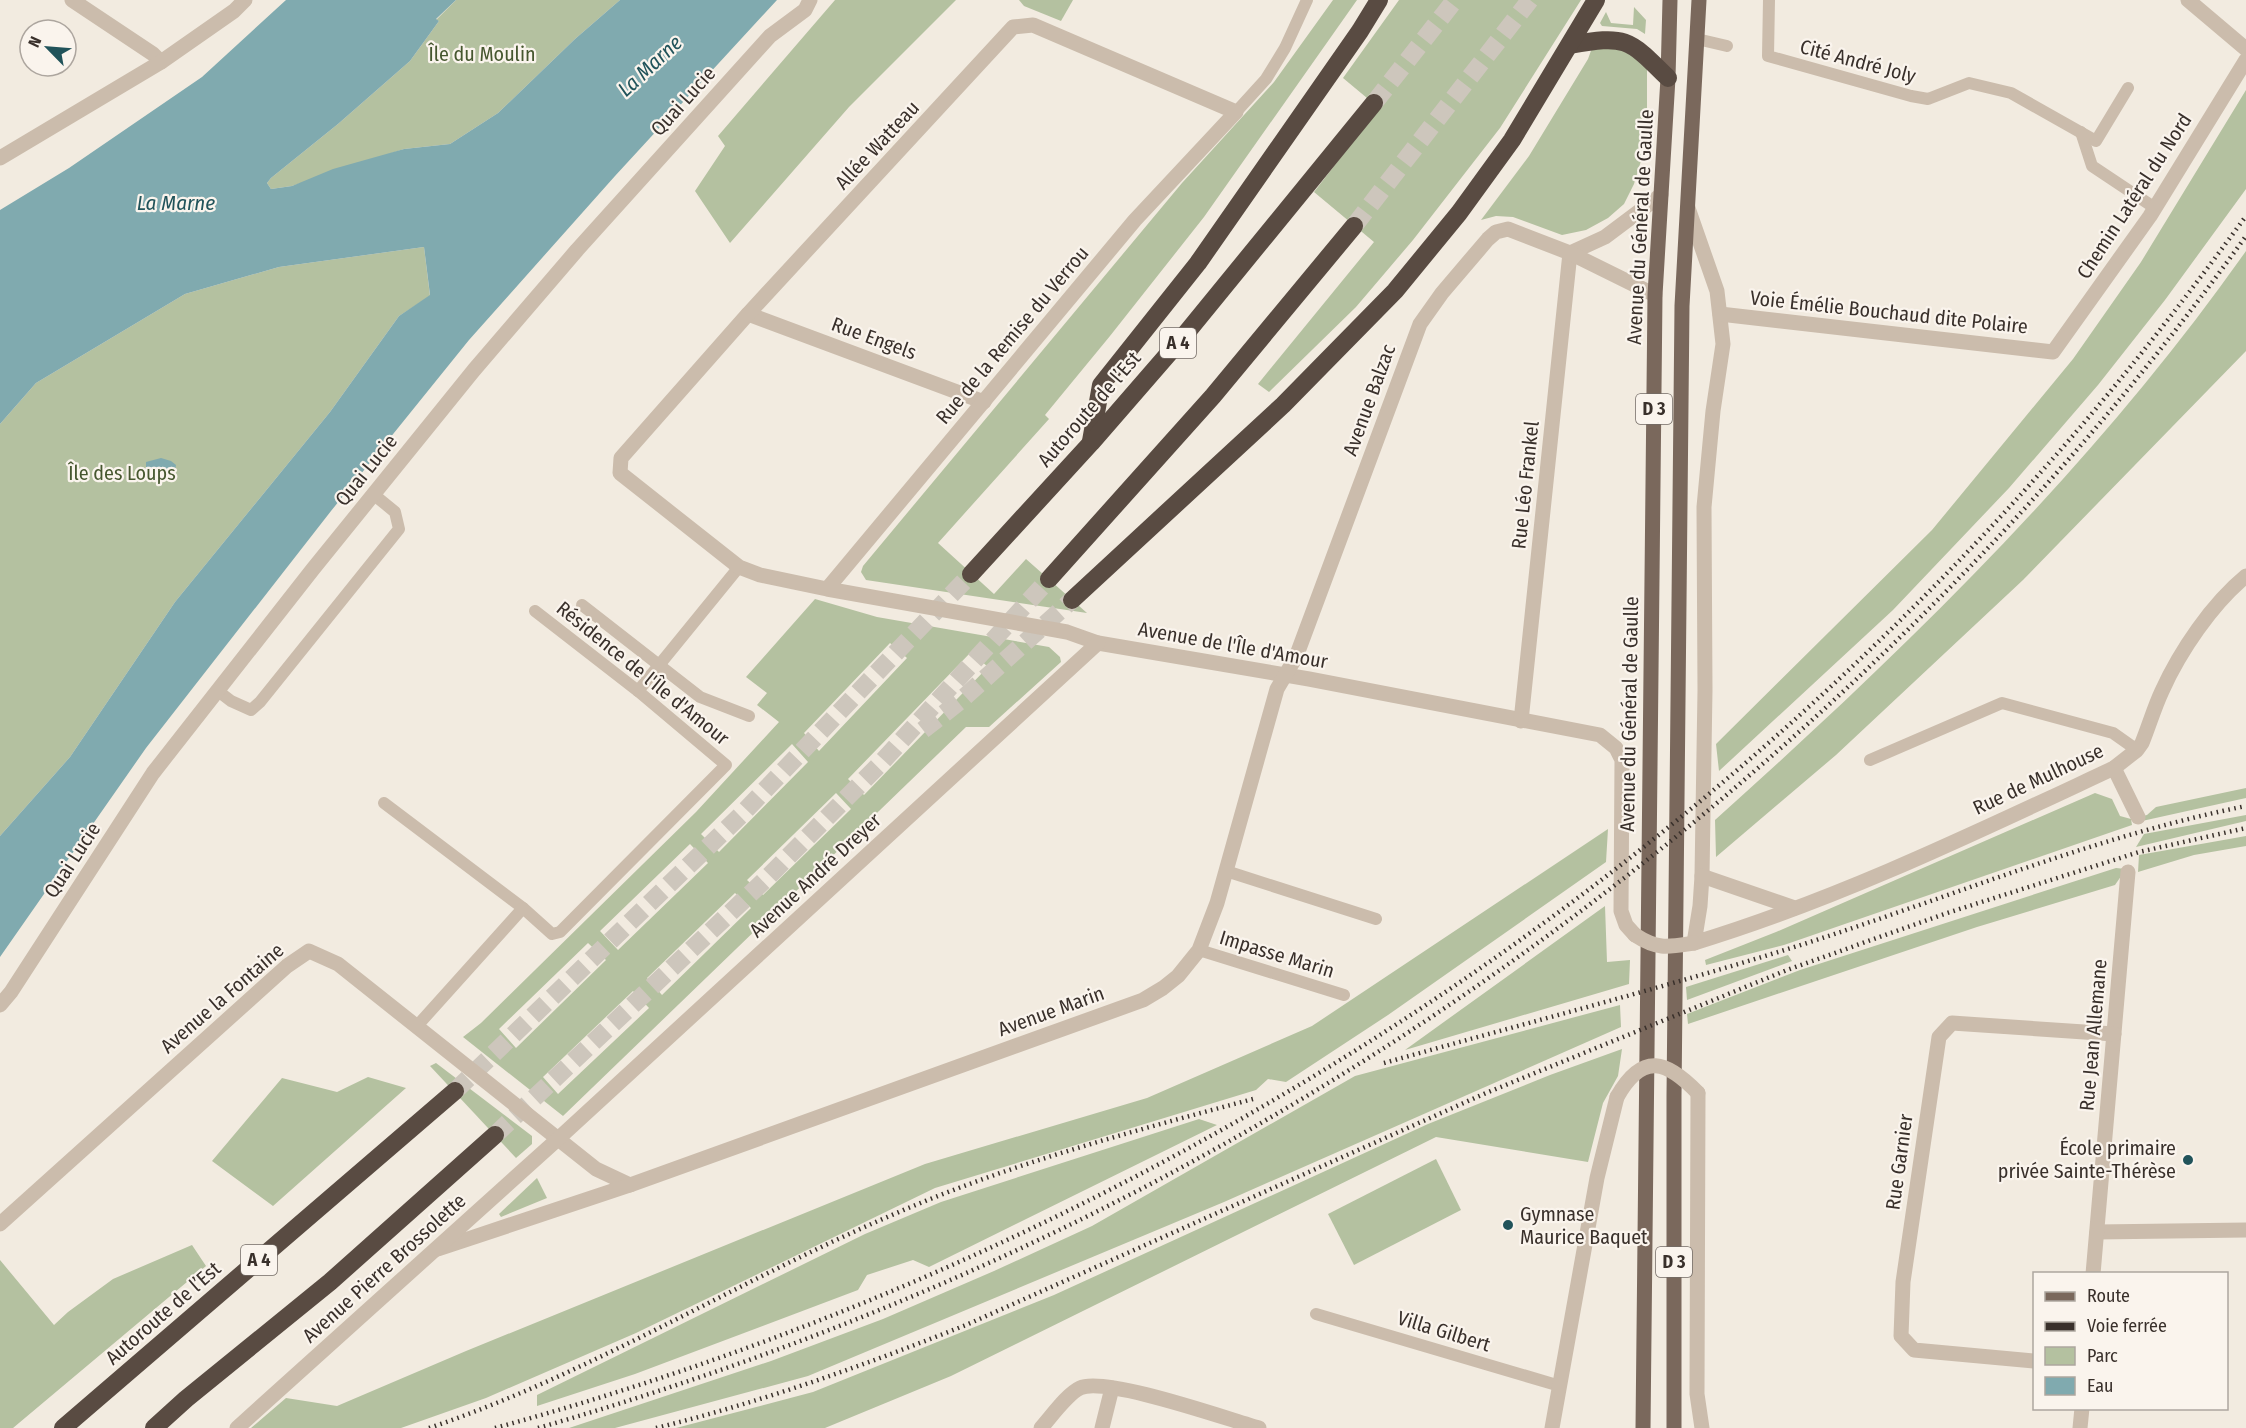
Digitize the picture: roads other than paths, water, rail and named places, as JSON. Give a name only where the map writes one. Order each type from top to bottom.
[{"type":"highway","points":[[1091,443],[1101,385],[1198,263],[1360,31],[1379,0]]},
{"type":"highway","points":[[1072,600],[1283,405],[1395,291],[1459,213],[1505,149],[1596,0]]},
{"type":"highway","points":[[1570,45],[1606,39],[1625,42],[1642,52],[1668,78]]},
{"type":"highway","name":"Autoroute de l’Est","points":[[971,574],[1091,443],[1183,337],[1374,103]]},
{"type":"highway","points":[[1049,579],[1214,396],[1354,226]]},
{"type":"highway","name":"Autoroute de l’Est","points":[[63,1428],[454,1091]]},
{"type":"highway","points":[[154,1428],[186,1399],[330,1282],[495,1136]]},
{"type":"main road","name":"Avenue du Général de Gaulle","points":[[1643,1428],[1655,295],[1668,78],[1670,0]]},
{"type":"main road","name":"D 3","points":[[1674,1428],[1674,1096],[1682,318],[1699,0]]},
{"type":"street","points":[[72,0],[153,54],[161,62]]},
{"type":"street","points":[[0,158],[161,62],[234,11],[245,0]]},
{"type":"street","name":"Quai Lucie","points":[[0,1005],[11,992],[153,773],[374,494],[474,370],[577,250],[770,36],[805,10],[810,0]]},
{"type":"street","points":[[2188,0],[2246,49]]},
{"type":"street","name":"Allée Watteau","points":[[620,473],[621,458],[748,314],[1013,27],[1033,25],[1236,112]]},
{"type":"street","name":"Chemin Latéral du Nord","points":[[2053,352],[2156,208],[2246,60]]},
{"type":"street","name":"Rue de la Remise du Verrou","points":[[827,589],[1135,220],[1236,112]]},
{"type":"street","points":[[1570,253],[1605,237],[1661,195]]},
{"type":"street","points":[[1688,208],[1717,291],[1723,344],[1713,411],[1704,507],[1705,690],[1702,876],[1694,943]]},
{"type":"street","name":"Avenue Balzac","points":[[1286,676],[1296,657],[1420,324],[1442,293],[1488,239],[1496,232],[1508,229],[1570,253],[1655,295]]},
{"type":"street","name":"Rue Léo Frankel","points":[[1521,721],[1570,253]]},
{"type":"street","name":"Rue Engels","points":[[748,314],[984,402]]},
{"type":"street","name":"Voie Émélie Bouchaud dite Polaire","points":[[1720,314],[2053,352]]},
{"type":"street","name":"Avenue de l'Île d'Amour","points":[[620,473],[739,567],[760,575],[1067,632],[1098,642],[1600,735],[1616,748],[1622,760],[1621,911],[1626,925],[1635,935],[1665,948],[1694,943]]},
{"type":"street","name":"Rue de Mulhouse","points":[[1694,943],[1796,908],[1945,847],[2114,768],[2137,750],[2142,743],[2162,691],[2191,639],[2234,586],[2246,576]]},
{"type":"street","name":"Avenue André Dreyer","points":[[559,1138],[1098,642]]},
{"type":"street","name":"Avenue Marin","points":[[438,1249],[630,1185],[1143,1000],[1163,988],[1178,976],[1199,950],[1217,903],[1277,689],[1286,676]]},
{"type":"street","points":[[2114,768],[2138,817]]},
{"type":"street","name":"Rue Jean Allemane","points":[[2094,1272],[2128,872]]},
{"type":"street","points":[[1702,876],[1796,908]]},
{"type":"street","name":"Avenue la Fontaine","points":[[0,1224],[287,966],[309,951],[338,964],[596,1168],[630,1185]]},
{"type":"street","name":"Rue Garnier","points":[[2033,1361],[1914,1350],[1900,1336],[1903,1282],[1939,1037],[1952,1023],[2114,1034]]},
{"type":"street","points":[[1552,1428],[1597,1178],[1617,1097],[1632,1076],[1657,1065],[1680,1074],[1698,1093],[1697,1394],[1702,1428]]},
{"type":"street","name":"Avenue Pierre Brossolette","points":[[237,1428],[559,1138]]},
{"type":"street","points":[[2097,1236],[2246,1230]]},
{"type":"street","points":[[1041,1428],[1077,1389],[1088,1385],[1112,1388],[1259,1428]]},
{"type":"street","points":[[1102,1428],[1112,1388]]},
{"type":"street","points":[[2080,1428],[2082,1410]]},
{"type":"lane","points":[[1236,112],[1266,79],[1285,48],[1307,0]]},
{"type":"lane","name":"Cité André Joly","points":[[1769,0],[1768,56],[1919,98],[1928,99],[1969,83],[2011,93],[2081,132]]},
{"type":"lane","points":[[1697,39],[1727,46]]},
{"type":"lane","points":[[2081,132],[2096,141],[2128,88]]},
{"type":"lane","points":[[2081,132],[2092,166],[2156,208]]},
{"type":"lane","points":[[218,691],[231,701],[251,710],[260,702],[399,529],[394,512],[374,494]]},
{"type":"lane","points":[[638,691],[739,567]]},
{"type":"lane","points":[[582,605],[700,698],[749,716]]},
{"type":"lane","name":"Résidence de l'Île d'Amour","points":[[523,908],[552,934],[560,932],[726,765],[638,691],[535,611]]},
{"type":"lane","points":[[1870,760],[2002,703],[2113,733],[2137,750]]},
{"type":"lane","points":[[384,803],[523,908],[417,1026]]},
{"type":"lane","points":[[1226,871],[1376,919]]},
{"type":"lane","name":"Impasse Marin","points":[[1199,950],[1344,995]]},
{"type":"lane","name":"Villa Gilbert","points":[[1316,1314],[1560,1386]]},
{"type":"water","name":"La Marne","points":[[286,0],[456,0],[436,19],[439,21],[410,61],[338,124],[271,178],[267,183],[271,189],[292,186],[333,169],[404,149],[450,144],[498,113],[575,39],[620,0],[777,0],[615,176],[469,340],[331,511],[146,748],[0,957],[0,836],[70,757],[175,602],[330,412],[399,316],[430,295],[424,247],[279,267],[185,294],[36,383],[0,424],[0,210],[69,168],[202,77]]},
{"type":"water","points":[[161,458],[176,465],[175,470],[161,475],[146,472],[146,462]]},
{"type":"tunnel","points":[[1374,103],[1455,0]]},
{"type":"tunnel","points":[[1354,226],[1530,0]]},
{"type":"tunnel","points":[[455,1091],[742,814],[971,574]]},
{"type":"tunnel","points":[[495,1135],[767,878],[880,764],[1049,579]]},
{"type":"tunnel","points":[[923,730],[960,701],[1072,600]]},
{"type":"railway","points":[[495,1428],[716,1359],[932,1274],[1141,1174],[1342,1059],[1535,930],[1717,787],[1889,631],[2049,463],[2101,403],[2246,216]]},
{"type":"railway","points":[[538,1428],[670,1387],[801,1341],[929,1289],[1055,1232],[1227,1142],[1395,1041],[1557,929],[1712,807],[1860,676],[1999,537],[2128,390],[2246,236]]},
{"type":"railway","points":[[1384,1063],[1738,964],[2129,835],[2246,806]]},
{"type":"railway","points":[[656,1428],[735,1407],[813,1382],[966,1325],[1486,1093],[1787,970],[1947,913],[2139,852],[2246,828]]},
{"type":"railway","points":[[429,1428],[490,1406],[549,1380],[840,1238],[942,1194],[1074,1149],[1253,1099]]},
{"type":"place","name":"École primaire privée Sainte-Thérèse","points":[[2188,1160]]},
{"type":"place","name":"Gymnase Maurice Baquet","points":[[1508,1225]]},
{"type":"park label","name":"Île du Moulin","points":[[482,54]]},
{"type":"park label","name":"Île des Loups","points":[[122,473]]}]
